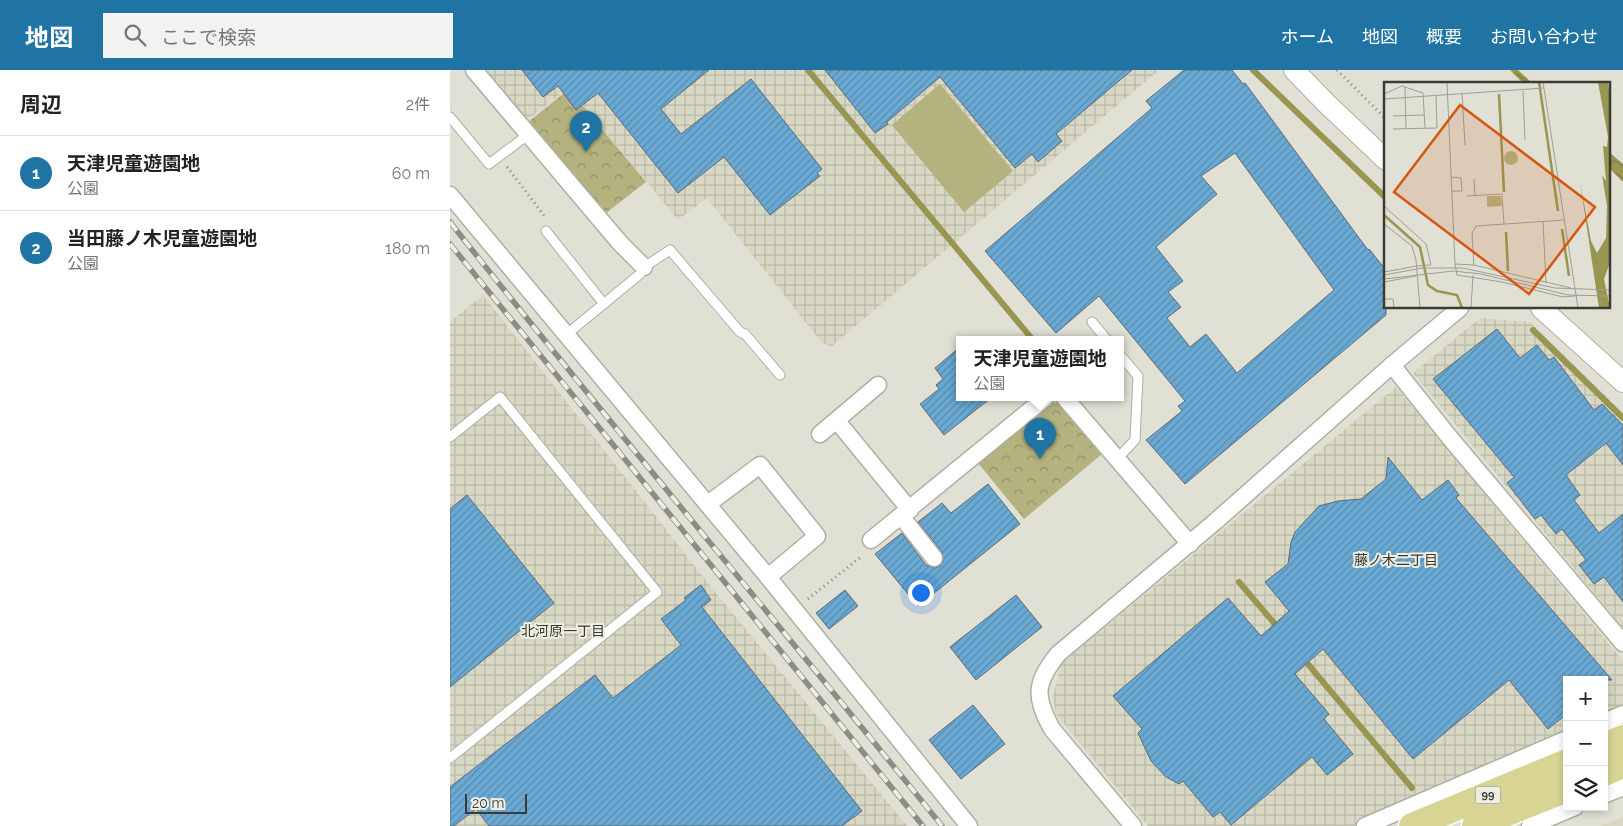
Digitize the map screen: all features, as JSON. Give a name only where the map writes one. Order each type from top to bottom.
[{"type":"main road","points":[[1608,744],[1623,738]]},
{"type":"main road","name":"99","points":[[1412,826],[1563,764]]},
{"type":"main road","name":"99","points":[[1475,826],[1563,765]]},
{"type":"main road","points":[[1608,771],[1623,765]]},
{"type":"street","points":[[474,70],[620,243],[644,267]]},
{"type":"street","points":[[1294,70],[1384,158]]},
{"type":"street","points":[[450,194],[768,577],[969,826]]},
{"type":"street","points":[[1133,826],[1052,729],[1045,716],[1039,687],[1045,671],[1058,654],[1190,544],[1392,365],[1459,309]]},
{"type":"street","points":[[1543,309],[1623,382]]},
{"type":"street","points":[[1392,365],[1450,438],[1623,643]]},
{"type":"street","points":[[820,434],[878,385]]},
{"type":"street","points":[[871,540],[1041,401]]},
{"type":"street","points":[[1068,401],[1190,544]]},
{"type":"street","points":[[837,421],[905,513],[934,558]]},
{"type":"street","points":[[708,504],[760,465],[817,536],[768,577]]},
{"type":"street","points":[[1606,721],[1623,714]]},
{"type":"street","points":[[1365,826],[1563,764]]},
{"type":"street","points":[[1608,793],[1623,787]]},
{"type":"street","points":[[1530,826],[1566,811]]},
{"type":"lane","points":[[450,117],[489,164],[529,134]]},
{"type":"lane","points":[[546,231],[604,304]]},
{"type":"lane","points":[[566,334],[640,274],[644,267],[670,250],[780,376]]},
{"type":"lane","points":[[1092,322],[1104,336]]},
{"type":"lane","points":[[1117,459],[1135,440],[1138,376],[1124,360]]},
{"type":"lane","points":[[450,437],[500,397],[657,592],[450,758]]},
{"type":"path","points":[[1337,70],[1384,117]]},
{"type":"path","points":[[499,157],[546,217],[540,222],[546,231]]},
{"type":"path","points":[[794,610],[870,549],[871,540]]},
{"type":"shaded area","points":[[483,70],[1159,70],[832,346],[822,343],[707,198],[678,220],[569,88],[526,121]]},
{"type":"shaded area","points":[[483,295],[704,578],[907,826],[450,826],[450,322]]},
{"type":"shaded area","points":[[1480,318],[1530,322],[1623,413],[1623,628],[1413,373]]},
{"type":"shaded area","points":[[1396,387],[1623,661],[1623,709],[1608,715],[1608,676],[1563,676],[1563,735],[1354,826],[1148,826],[1056,714],[1053,697],[1061,664]]},
{"type":"shaded area","points":[[1623,817],[1623,826],[1600,826]]},
{"type":"green space","points":[[940,84],[1013,171],[964,212],[892,125]]},
{"type":"green space","points":[[569,89],[646,182],[602,216],[527,123]]},
{"type":"green space","points":[[1057,402],[1102,454],[1024,519],[978,463],[1053,403]]},
{"type":"water","points":[[1510,70],[1518,70],[1531,82],[1522,82]]},
{"type":"water","points":[[1610,153],[1623,164],[1623,182],[1610,169]]},
{"type":"building","points":[[522,70],[709,70],[661,109],[681,134],[751,79],[822,169],[817,173],[820,176],[770,215],[724,157],[678,193],[598,93],[576,110],[558,86],[543,97]]},
{"type":"building","points":[[825,70],[1132,70],[1056,134],[1062,141],[1038,162],[1032,154],[1015,168],[940,77],[887,122],[888,124],[875,133]]},
{"type":"building","points":[[1184,70],[1232,70],[1243,84],[1245,83],[1368,250],[1384,268],[1384,309],[1386,309],[1386,315],[1185,484],[1146,440],[1182,411],[1178,406],[1185,401],[1099,296],[1056,333],[985,251],[1152,108],[1146,101]],"holes":[[[1235,153],[1334,290],[1237,373],[1206,334],[1190,347],[1167,318],[1181,307],[1168,292],[1183,281],[1156,247],[1217,194],[1201,176]]]},
{"type":"building","points":[[1497,329],[1520,358],[1537,345],[1549,360],[1554,357],[1594,410],[1602,404],[1623,425],[1623,465],[1606,443],[1566,475],[1580,495],[1574,500],[1599,533],[1623,514],[1623,602],[1604,577],[1594,584],[1579,565],[1586,560],[1562,529],[1556,534],[1541,515],[1535,519],[1507,483],[1514,477],[1433,379]]},
{"type":"building","points":[[956,350],[956,401],[987,401],[944,435],[920,404],[939,389],[936,385],[943,379],[935,368]]},
{"type":"building","points":[[1388,457],[1422,500],[1448,480],[1459,495],[1456,498],[1612,680],[1608,680],[1608,676],[1563,676],[1563,717],[1548,729],[1509,680],[1413,759],[1323,649],[1295,674],[1329,714],[1324,719],[1353,754],[1327,775],[1312,757],[1231,825],[1220,812],[1213,817],[1183,781],[1179,784],[1166,777],[1151,761],[1138,733],[1142,729],[1113,696],[1228,598],[1261,636],[1289,611],[1265,582],[1288,564],[1291,542],[1295,532],[1319,506],[1338,501],[1361,499],[1386,479]]},
{"type":"building","points":[[988,484],[1020,524],[918,606],[875,554],[902,533],[926,565],[935,568],[940,566],[943,561],[942,552],[918,522],[942,503],[951,513]]},
{"type":"building","points":[[467,495],[554,603],[450,687],[450,509]]},
{"type":"building","points":[[701,585],[711,600],[702,607],[862,811],[842,826],[489,826],[476,809],[454,826],[450,826],[450,787],[595,675],[613,698],[681,645],[661,619],[686,600],[684,598]]},
{"type":"building","points":[[845,590],[858,606],[829,629],[816,613]]},
{"type":"building","points":[[1016,595],[1042,627],[976,680],[950,647]]},
{"type":"building","points":[[973,705],[1005,744],[961,779],[929,740]]},
{"type":"waterway","points":[[808,70],[1030,336]]},
{"type":"waterway","points":[[1253,70],[1384,196]]},
{"type":"waterway","points":[[1533,330],[1623,418]]},
{"type":"waterway","points":[[1239,582],[1280,630]]},
{"type":"waterway","points":[[1302,657],[1412,788]]},
{"type":"railway","points":[[450,222],[942,826]]},
{"type":"railway","points":[[450,244],[923,826]]},
{"type":"place","name":"当田藤ノ木児童遊園地","points":[[586,152]]},
{"type":"place","name":"天津児童遊園地","points":[[1040,459]]},
{"type":"district","name":"藤ノ木二丁目","points":[[1396,560]]},
{"type":"district","name":"北河原一丁目","points":[[563,631]]}]
